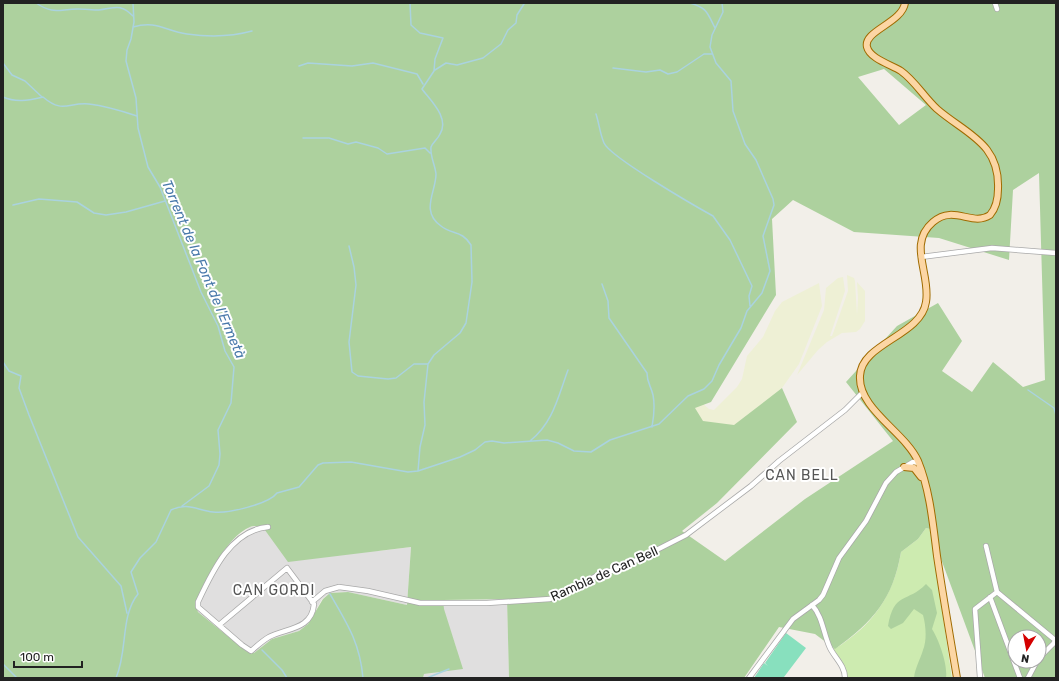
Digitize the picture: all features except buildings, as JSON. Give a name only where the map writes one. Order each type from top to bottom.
[{"type":"main road","points":[[905,3],[898,16],[869,38],[867,48],[874,56],[908,76],[936,107],[984,144],[994,160],[998,178],[996,202],[990,215],[977,218],[950,214],[938,218],[929,226],[923,235],[920,246],[927,292],[924,309],[914,323],[866,360],[860,375],[863,392],[871,406],[897,431],[916,460],[925,486],[957,678]]},
{"type":"main road","points":[[904,467],[916,460]]},
{"type":"main road","points":[[904,467],[914,468],[925,486]]},
{"type":"street","points":[[995,3],[997,9]]},
{"type":"street","points":[[921,257],[992,248],[1056,253]]},
{"type":"street","name":"Rambla de Can Bell","points":[[312,602],[325,591],[339,587],[424,604],[550,599],[562,595],[598,575],[624,567],[686,535],[751,486],[779,461],[845,410],[863,392]]},
{"type":"street","points":[[749,678],[789,623],[823,595],[839,558],[866,521],[886,483],[896,472],[904,467]]},
{"type":"street","points":[[219,625],[287,568],[312,602],[314,608],[306,622],[299,627],[269,637],[251,651],[219,625],[198,607],[198,602],[218,564],[230,549],[250,531],[268,527]]},
{"type":"street","points":[[986,546],[997,592],[1042,629]]},
{"type":"street","points":[[980,678],[974,614],[978,606],[997,592]]},
{"type":"street","points":[[990,597],[1020,678]]},
{"type":"street","points":[[812,605],[819,612],[831,648],[841,663],[845,678]]},
{"type":"street","points":[[1047,633],[1055,640],[1054,644],[1047,651]]},
{"type":"shaded area","points":[[262,526],[379,551],[411,547],[407,605],[348,592],[330,593],[322,599],[308,624],[299,631],[272,639],[254,653],[246,651],[198,612],[195,603],[218,560],[230,544],[250,527]]},
{"type":"shaded area","points":[[507,599],[509,678],[423,678],[424,674],[433,673],[457,650],[443,609],[443,600]]},
{"type":"green space","points":[[3,3],[1056,3],[1056,678],[985,678],[930,529],[926,528],[918,539],[901,552],[893,583],[879,608],[860,629],[848,639],[835,649],[815,634],[779,627],[744,678],[509,678],[507,599],[443,600],[444,609],[463,669],[424,674],[423,678],[3,678]],"holes":[[[884,69],[926,105],[899,125],[858,77]],[[1039,173],[1045,380],[1023,387],[993,362],[972,392],[942,371],[962,341],[938,303],[897,326],[846,382],[893,441],[805,499],[725,561],[682,531],[717,503],[797,422],[782,388],[734,425],[703,421],[695,408],[711,402],[776,295],[772,219],[793,200],[854,232],[939,238],[1009,260],[1013,190]],[[262,526],[288,562],[411,547],[407,605],[348,592],[330,593],[323,599],[308,624],[299,631],[272,639],[254,653],[246,651],[198,612],[195,603],[217,560],[233,540],[241,532],[250,527]]]},
{"type":"green space","points":[[847,275],[854,278],[855,281],[857,315],[857,282],[865,291],[865,321],[856,332],[842,333],[827,342],[818,350],[797,375],[824,310],[826,288],[838,278],[843,277],[845,291],[830,336],[832,336],[848,291]]},
{"type":"green space","points":[[819,283],[822,306],[799,364],[782,388],[771,400],[738,426],[703,422],[698,417],[695,408],[702,403],[709,409],[714,410],[737,387],[742,379],[747,356],[763,337],[775,311],[782,302]]},
{"type":"green space","points":[[926,528],[930,529],[952,678],[845,678],[831,648],[838,647],[849,639],[869,621],[877,611],[890,590],[895,578],[901,552],[918,539]]},
{"type":"green space","points":[[926,584],[932,590],[937,613],[932,629],[946,666],[946,678],[914,678],[926,637],[923,615],[914,609],[903,623],[891,629],[888,626],[894,607],[898,602],[913,594]]},
{"type":"green space","points":[[786,633],[806,648],[784,677],[754,678],[764,663],[768,666],[765,663]]},
{"type":"waterway","points":[[36,3],[42,7],[52,10],[99,10],[117,7],[124,9],[133,16]]},
{"type":"waterway","name":"Torrent de la Font de l'Ermetà","points":[[133,3],[134,22],[131,39],[127,50],[126,61],[136,98],[138,128],[148,167],[160,187],[201,292],[218,326],[225,351],[234,367],[231,403],[218,430],[220,454],[219,465],[209,486],[182,506]]},
{"type":"waterway","points":[[410,3],[411,25],[420,33],[443,38],[435,59],[434,71],[422,89],[438,110],[443,122],[440,134],[431,147],[431,154],[436,174],[430,208],[431,214],[445,229],[468,240],[471,245],[472,282],[466,323],[460,333],[434,355],[428,364],[424,402],[425,425],[420,447],[418,471]]},
{"type":"waterway","points":[[690,3],[706,11],[715,28]]},
{"type":"waterway","points":[[116,678],[120,668],[126,623],[132,603],[138,594],[131,572],[140,558],[156,542],[171,510],[182,507],[192,507],[207,511],[219,512],[237,510],[257,504],[266,501],[277,493],[299,487],[318,465],[323,463],[351,462],[408,472],[418,471],[460,457],[475,450],[485,442],[492,441],[504,443],[547,440],[558,443],[574,451],[591,452],[610,440],[659,424],[688,396],[704,389],[712,381],[719,365],[741,328],[747,311],[762,293],[770,271],[763,236],[774,205],[773,199],[756,160],[745,144],[733,111],[731,81],[716,63],[710,47],[712,35],[723,12],[722,3]]},
{"type":"waterway","points":[[435,70],[446,63],[457,65],[483,58],[501,44],[508,30],[516,23],[517,15],[524,4]]},
{"type":"waterway","points":[[133,27],[141,25],[155,25],[179,33],[203,36],[228,35],[252,31]]},
{"type":"waterway","points":[[613,68],[646,72],[660,70],[668,74],[677,72],[704,54],[712,54]]},
{"type":"waterway","points":[[3,63],[12,75],[25,81],[42,97]]},
{"type":"waterway","points":[[299,66],[308,63],[352,66],[373,63],[417,74],[423,84]]},
{"type":"waterway","points":[[3,97],[13,100],[28,100],[43,97],[56,105],[66,106],[89,104],[108,107],[137,116]]},
{"type":"waterway","points":[[596,114],[604,143],[610,150],[636,170],[713,216],[730,240],[752,286],[749,296],[750,306]]},
{"type":"waterway","points":[[303,138],[329,138],[348,144],[356,142],[378,148],[387,154],[425,148],[430,153]]},
{"type":"waterway","points":[[13,205],[39,199],[77,202],[94,213],[106,215],[126,212],[165,201]]},
{"type":"waterway","points":[[349,246],[354,267],[356,285],[349,342],[352,372],[358,376],[388,379],[396,378],[414,364],[428,364]]},
{"type":"waterway","points":[[602,284],[608,301],[609,318],[647,373],[654,399],[652,427]]},
{"type":"waterway","points":[[3,362],[9,371],[21,376],[19,388],[78,537],[121,586],[127,613]]},
{"type":"waterway","points":[[530,441],[538,434],[554,409],[568,370]]},
{"type":"waterway","points":[[1028,390],[1054,408],[1056,415]]},
{"type":"waterway","points":[[330,594],[347,624],[356,644],[363,678]]},
{"type":"waterway","points":[[262,650],[282,670],[287,678]]},
{"type":"waterway","points":[[3,664],[17,678]]},
{"type":"waterway","points":[[427,678],[449,669]]},
{"type":"district","name":"CAN BELL","points":[[802,475]]},
{"type":"district","name":"CAN GORDI","points":[[274,590]]}]
